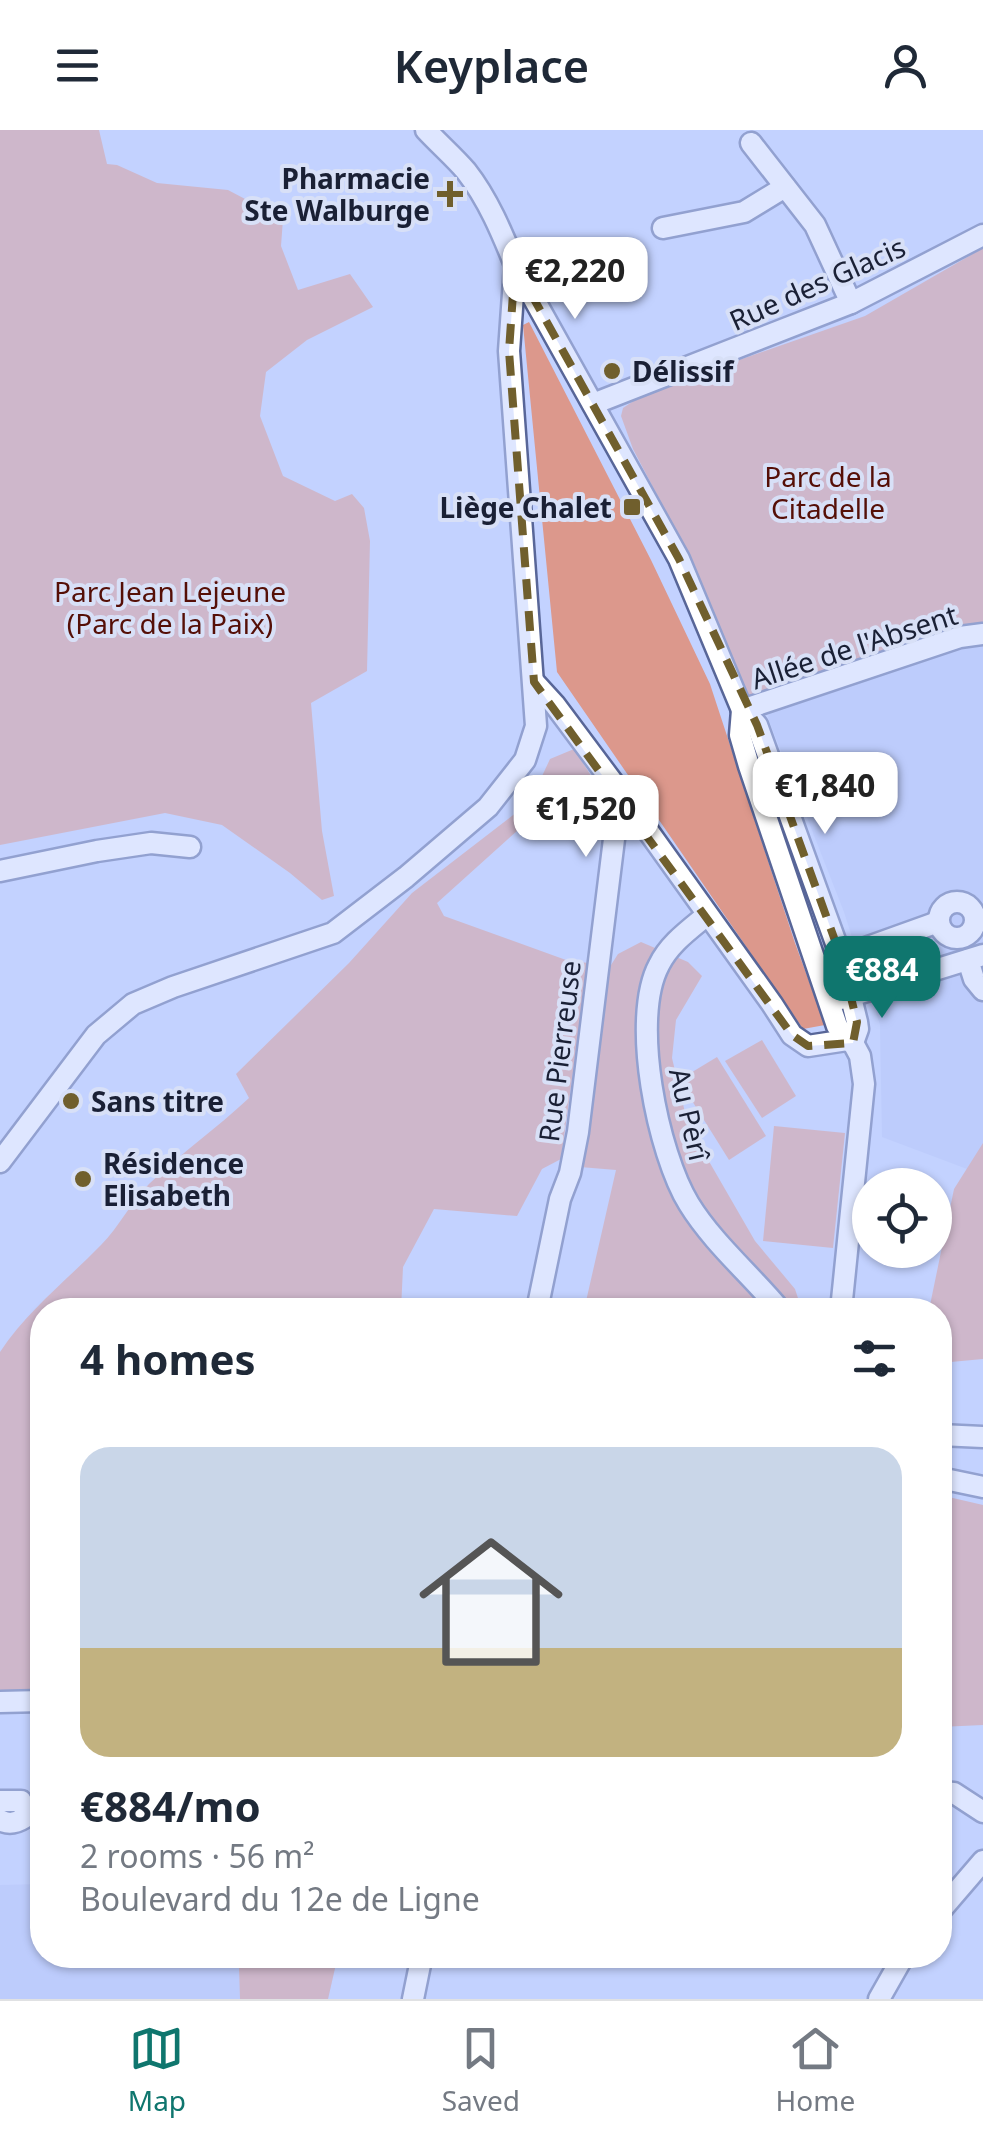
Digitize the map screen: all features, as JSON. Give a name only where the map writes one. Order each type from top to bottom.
[{"type":"street","points":[[426,130],[466,171],[484,198],[514,266],[680,558],[742,710],[758,725],[842,961],[858,1029],[850,1041],[808,1046],[792,1035],[623,796],[534,682]]},
{"type":"street","points":[[751,143],[815,226],[851,303]]},
{"type":"street","points":[[663,228],[744,212],[785,187]]},
{"type":"street","name":"Rue des Glacis","points":[[593,404],[851,303],[983,234]]},
{"type":"street","points":[[0,1162],[96,1036],[133,1004],[333,933],[488,807],[525,760],[536,726],[508,351],[514,266]]},
{"type":"street","name":"Allée de l'Absent","points":[[742,710],[960,637],[983,634]]},
{"type":"street","points":[[742,710],[740,735],[837,1026],[860,1056],[864,1084],[843,1298]]},
{"type":"street","name":"Rue Pierreuse","points":[[539,1298],[578,1132],[615,830],[623,796]]},
{"type":"street","points":[[0,870],[151,844],[190,847]]},
{"type":"street","points":[[950,903],[964,903],[979,915],[968,935],[961,938],[954,938],[940,926],[943,908],[950,903]]},
{"type":"street","name":"Au Pèrî","points":[[706,916],[665,955],[652,980],[646,1004],[649,1062],[663,1141],[684,1195],[699,1218],[769,1298]]},
{"type":"street","points":[[816,964],[842,961],[940,926]]},
{"type":"street","points":[[829,1002],[975,958],[974,979],[983,990]]},
{"type":"street","points":[[952,1436],[983,1437]]},
{"type":"street","points":[[952,1481],[983,1487]]},
{"type":"street","points":[[0,1702],[30,1701]]},
{"type":"street","points":[[952,1793],[983,1812]]},
{"type":"street","points":[[0,1820],[10,1824],[24,1818],[25,1810],[10,1800]]},
{"type":"street","points":[[952,1897],[983,1861]]},
{"type":"street","points":[[413,1999],[419,1968]]},
{"type":"street","points":[[879,1999],[897,1968]]},
{"type":"highlighted area","points":[[515,265],[679,559],[757,725],[841,957],[857,1022],[853,1043],[808,1046],[792,1035],[534,682],[509,351]]},
{"type":"shaded area","points":[[983,639],[983,1175],[882,1137],[880,1025],[844,912],[768,718],[770,710]]},
{"type":"shaded area","points":[[30,1884],[30,1968],[335,1968],[328,1999],[0,1999],[0,1885]]},
{"type":"green space","name":"Parc Jean Lejeune (Parc de la Paix)","points":[[0,130],[99,130],[107,164],[157,183],[228,190],[283,219],[281,246],[298,290],[350,274],[373,307],[307,340],[266,372],[260,416],[283,476],[335,501],[352,494],[364,508],[370,541],[367,671],[311,703],[322,831],[334,896],[322,900],[222,825],[165,813],[0,845]]},
{"type":"green space","name":"Parc de la Citadelle","points":[[983,248],[983,627],[937,634],[747,697],[690,558],[633,449],[621,416],[623,408],[647,392],[865,316]]},
{"type":"green space","points":[[529,322],[710,684],[825,1025],[803,1029],[557,672],[523,325]]},
{"type":"green space","points":[[574,749],[610,805],[597,835],[558,794],[437,903],[444,916],[566,960],[588,963],[561,1159],[542,1169],[517,1216],[434,1209],[403,1267],[402,1298],[46,1298],[107,1238],[149,1184],[249,1098],[236,1074],[349,963],[412,893],[530,802],[550,759]]},
{"type":"green space","points":[[641,942],[688,962],[702,976],[676,1020],[672,1058],[688,1125],[755,1241],[795,1289],[798,1298],[587,1298],[616,1170],[580,1167],[604,976],[618,954]]},
{"type":"green space","points":[[762,1040],[796,1096],[762,1118],[725,1061]]},
{"type":"green space","points":[[717,1057],[766,1136],[729,1160],[679,1080]]},
{"type":"green space","points":[[774,1126],[845,1133],[833,1248],[763,1241]]},
{"type":"green space","points":[[983,1143],[983,1359],[952,1362],[952,1298],[931,1298],[938,1268],[952,1268],[952,1199]]},
{"type":"green space","points":[[30,1315],[30,1690],[0,1691],[0,1352]]},
{"type":"green space","points":[[952,1498],[983,1505],[983,1725],[952,1726]]},
{"type":"green space","points":[[239,1968],[335,1968],[328,1999],[240,1999]]},
{"type":"place","name":"Pharmacie Ste Walburge","points":[[450,194]]},
{"type":"place","name":"Délissif","points":[[612,371]]},
{"type":"place","name":"Liège Chalet","points":[[632,507]]},
{"type":"place","name":"Sans titre","points":[[71,1101]]},
{"type":"place","name":"Résidence Elisabeth","points":[[83,1179]]}]
